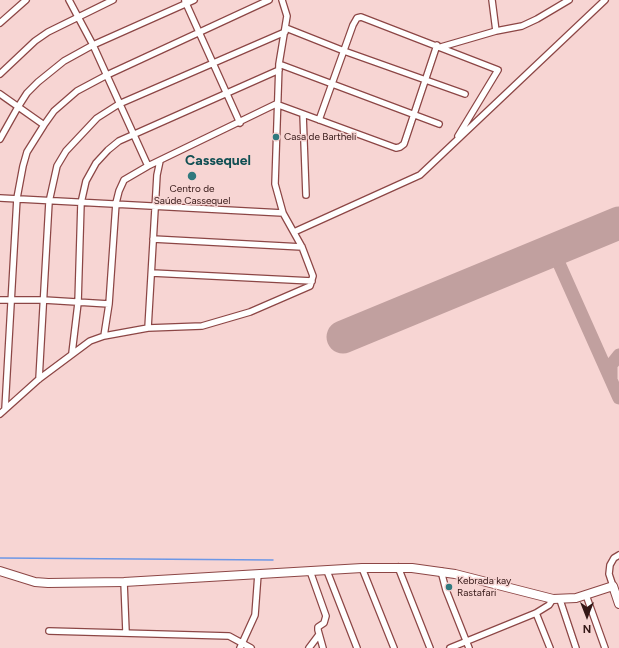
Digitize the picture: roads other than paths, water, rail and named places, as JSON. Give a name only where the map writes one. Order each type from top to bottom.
[{"type":"street","points":[[0,23],[26,0]]},
{"type":"street","points":[[69,0],[93,45],[148,166]]},
{"type":"street","points":[[0,74],[35,41],[102,3],[113,0]]},
{"type":"street","points":[[0,139],[18,107],[38,82],[64,62],[93,45],[185,2],[194,0]]},
{"type":"street","points":[[5,409],[17,198],[27,152],[44,125],[54,111],[77,91],[107,75],[269,0]]},
{"type":"street","points":[[0,414],[39,379],[90,341],[104,336],[148,328],[202,326],[231,318],[310,286],[313,276],[302,248],[283,212],[276,190],[274,174],[276,104],[279,67],[287,16],[282,0]]},
{"type":"street","points":[[492,0],[496,31]]},
{"type":"street","points":[[439,46],[530,23],[569,0]]},
{"type":"street","points":[[294,232],[420,175],[605,0]]},
{"type":"street","points":[[185,2],[240,123]]},
{"type":"street","points":[[319,120],[345,51],[353,25],[355,21],[361,17],[439,46],[498,72],[454,144]]},
{"type":"street","points":[[39,379],[48,202],[57,166],[66,151],[97,118],[119,104],[285,30],[465,94]]},
{"type":"street","points":[[104,336],[109,304],[116,203],[124,180],[148,166],[240,123],[276,104],[396,148],[404,144],[425,80],[439,46]]},
{"type":"street","points":[[72,353],[78,303],[81,203],[86,181],[96,163],[119,141],[279,67],[333,84],[439,124]]},
{"type":"street","points":[[0,94],[44,125]]},
{"type":"street","points":[[303,114],[306,195]]},
{"type":"street","points":[[148,328],[157,175],[160,161]]},
{"type":"street","points":[[0,198],[17,198],[48,202],[116,203],[283,212]]},
{"type":"street","points":[[153,239],[302,248]]},
{"type":"street","points":[[152,273],[312,281]]},
{"type":"street","points":[[0,300],[44,300],[109,304]]},
{"type":"street","points":[[619,555],[614,558],[610,565],[609,574],[615,587],[619,604]]},
{"type":"street","points":[[0,571],[35,582],[124,582],[398,567],[441,571],[557,599],[586,595],[615,587]]},
{"type":"street","points":[[398,567],[430,648]]},
{"type":"street","points":[[362,568],[394,648]]},
{"type":"street","points":[[310,571],[326,616],[324,623],[318,627],[318,636],[323,648]]},
{"type":"street","points":[[327,571],[357,648]]},
{"type":"street","points":[[441,571],[446,590],[467,645]]},
{"type":"street","points":[[241,645],[255,615],[258,574]]},
{"type":"street","points":[[124,582],[126,632]]},
{"type":"street","points":[[586,595],[604,648]]},
{"type":"street","points":[[450,648],[467,645],[536,613],[557,599]]},
{"type":"street","points":[[557,599],[576,648]]},
{"type":"street","points":[[536,613],[550,648]]},
{"type":"street","points":[[49,631],[77,633],[126,632],[229,636],[241,645],[251,648]]},
{"type":"street","points":[[309,648],[318,636]]},
{"type":"waterway","points":[[0,558],[273,560]]},
{"type":"place","name":"Casa de Bartheli","points":[[276,137]]},
{"type":"place","name":"Centro de Saúde Cassequel","points":[[192,176]]},
{"type":"place","name":"Kebrada kay Rastafari","points":[[449,587]]},
{"type":"district","name":"Cassequel","points":[[218,161]]}]
